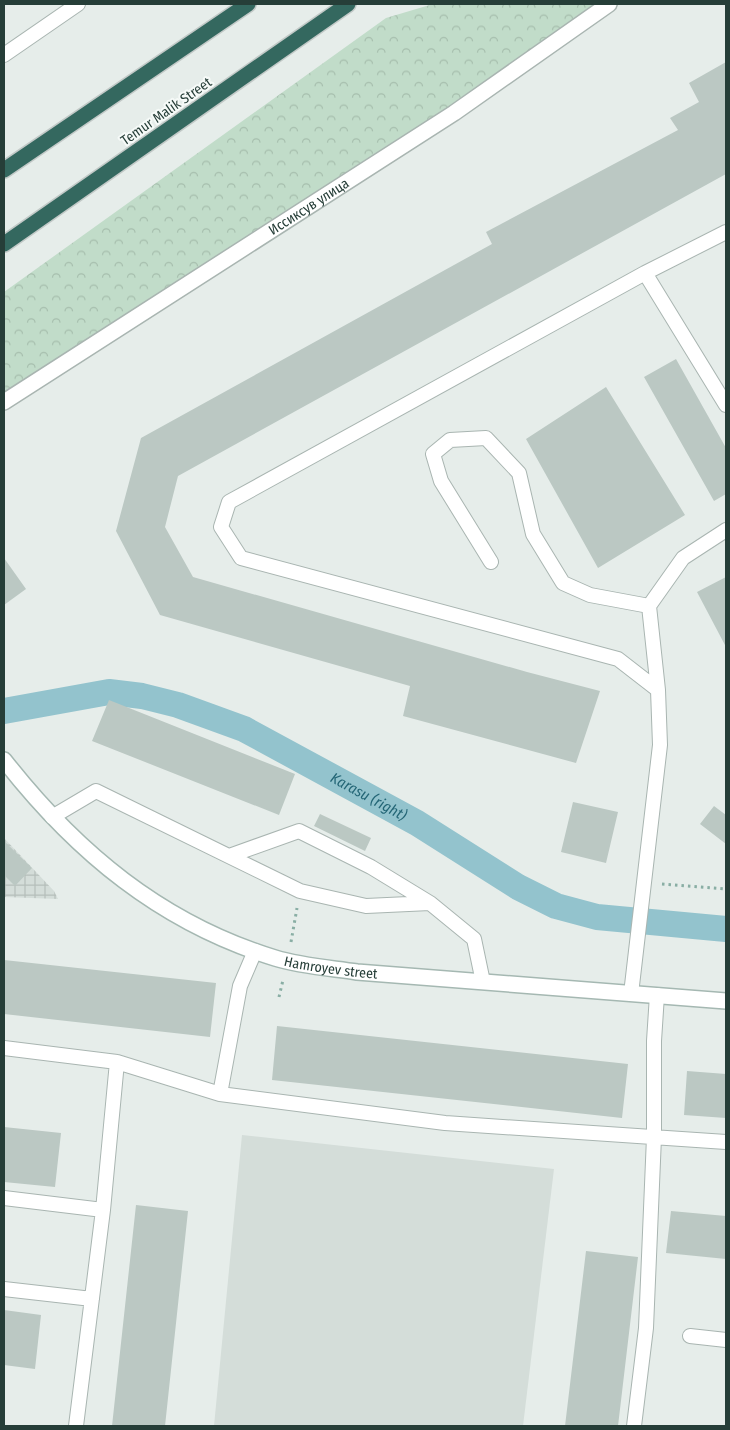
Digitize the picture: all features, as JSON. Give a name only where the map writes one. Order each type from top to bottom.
[{"type":"highway","points":[[4,170],[248,4]]},
{"type":"highway","name":"Temur Malik Street","points":[[4,244],[348,4]]},
{"type":"main road","name":"Иссиксув улица","points":[[4,402],[454,114],[609,4]]},
{"type":"main road","name":"Hamroyev street","points":[[4,760],[52,817],[80,844],[140,893],[207,931],[255,951],[276,958],[357,972],[726,1001]]},
{"type":"lane","points":[[4,55],[78,4]]},
{"type":"lane","points":[[658,690],[618,659],[241,558],[221,527],[229,502],[645,274],[726,232]]},
{"type":"lane","points":[[645,274],[726,405]]},
{"type":"lane","points":[[491,562],[441,481],[433,454],[450,440],[486,438],[519,473],[533,534],[563,583],[590,595],[649,606]]},
{"type":"lane","points":[[631,994],[660,746],[658,690],[649,606],[682,558],[726,530]]},
{"type":"lane","points":[[52,817],[96,791],[300,891],[366,906],[430,903]]},
{"type":"lane","points":[[229,856],[299,831],[371,866],[430,903],[474,939],[483,982]]},
{"type":"lane","points":[[220,1094],[240,986],[255,951]]},
{"type":"lane","points":[[634,1426],[646,1328],[654,1137],[654,1041],[657,996]]},
{"type":"lane","points":[[4,1048],[117,1062],[220,1094],[445,1123],[726,1142]]},
{"type":"lane","points":[[76,1426],[103,1210],[117,1062]]},
{"type":"lane","points":[[4,1198],[103,1210]]},
{"type":"lane","points":[[4,1288],[92,1298]]},
{"type":"lane","points":[[690,1336],[726,1340]]},
{"type":"path","points":[[644,883],[726,889]]},
{"type":"path","points":[[279,997],[300,891]]},
{"type":"shaded area","points":[[4,838],[54,891],[58,899],[4,897]]},
{"type":"shaded area","points":[[242,1135],[554,1169],[523,1426],[214,1426]]},
{"type":"green space","points":[[433,4],[609,4],[4,402],[4,292],[386,18]]},
{"type":"building","points":[[726,62],[726,174],[178,476],[165,527],[193,577],[600,691],[576,763],[403,716],[410,686],[160,615],[116,531],[141,438],[492,244],[486,232],[678,130],[670,118],[699,102],[689,83]]},
{"type":"building","points":[[676,359],[726,448],[726,494],[714,501],[644,377]]},
{"type":"building","points":[[606,387],[685,515],[598,568],[526,439]]},
{"type":"building","points":[[4,558],[26,589],[4,605]]},
{"type":"building","points":[[726,577],[726,647],[697,592]]},
{"type":"building","points":[[109,700],[295,774],[279,815],[92,741]]},
{"type":"building","points":[[573,802],[618,812],[606,863],[561,852]]},
{"type":"building","points":[[714,806],[726,815],[726,844],[700,824]]},
{"type":"building","points":[[320,814],[371,838],[365,851],[314,826]]},
{"type":"building","points":[[4,841],[32,868],[15,886],[4,875]]},
{"type":"building","points":[[4,960],[216,983],[210,1037],[4,1014]]},
{"type":"building","points":[[277,1026],[628,1064],[622,1118],[272,1080]]},
{"type":"building","points":[[687,1071],[726,1074],[726,1118],[684,1115]]},
{"type":"building","points":[[4,1127],[61,1133],[55,1187],[4,1182]]},
{"type":"building","points":[[136,1205],[188,1211],[165,1426],[112,1426]]},
{"type":"building","points":[[671,1211],[726,1216],[726,1259],[666,1253]]},
{"type":"building","points":[[586,1251],[638,1257],[618,1426],[565,1426]]},
{"type":"building","points":[[4,1310],[41,1315],[35,1369],[4,1365]]},
{"type":"waterway","name":"Karasu (right)","points":[[4,711],[109,692],[142,696],[178,705],[244,729],[417,823],[518,887],[556,906],[597,917],[726,929]]}]
